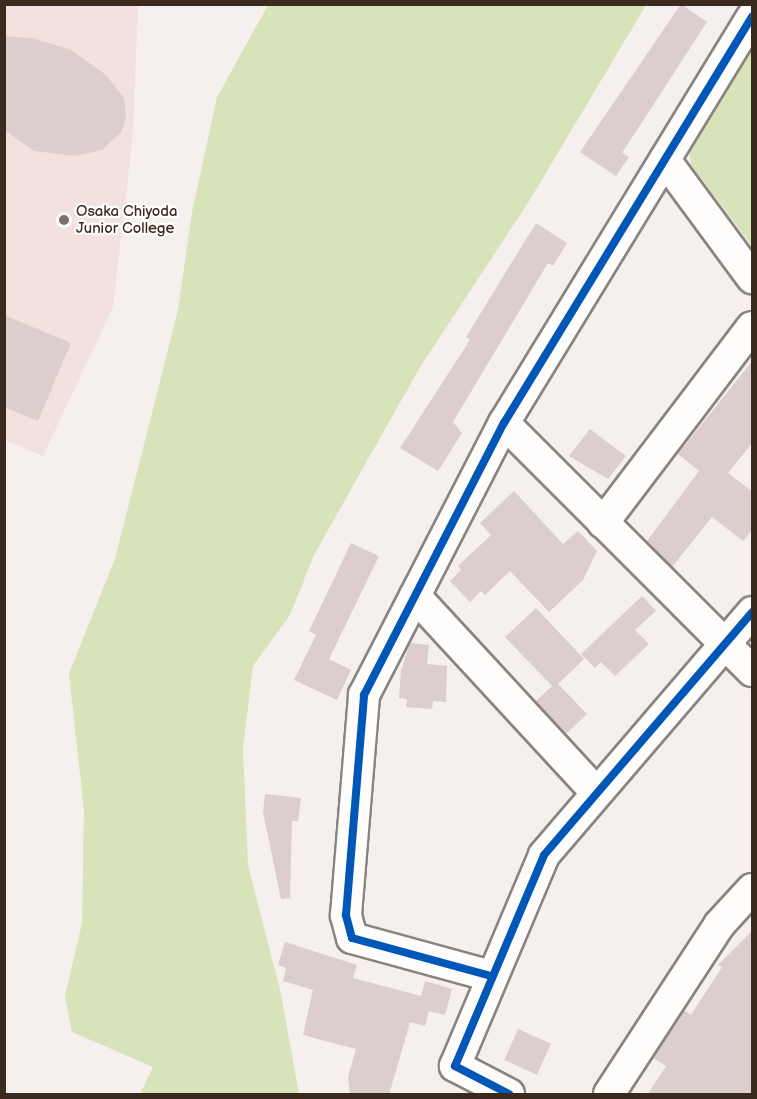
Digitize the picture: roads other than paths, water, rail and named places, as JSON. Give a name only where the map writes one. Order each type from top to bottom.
[{"type":"street","points":[[491,976],[352,938],[346,915],[364,695],[504,423],[753,17]]},
{"type":"street","points":[[665,160],[753,278]]},
{"type":"street","points":[[603,523],[753,327]]},
{"type":"street","points":[[504,423],[753,671]]},
{"type":"street","points":[[415,596],[596,792]]},
{"type":"street","points":[[509,1095],[455,1066],[491,976],[544,855],[753,612]]},
{"type":"street","points":[[609,1095],[719,925],[753,889]]},
{"type":"place","name":"Osaka Chiyoda Junior College","points":[[64,220]]}]
